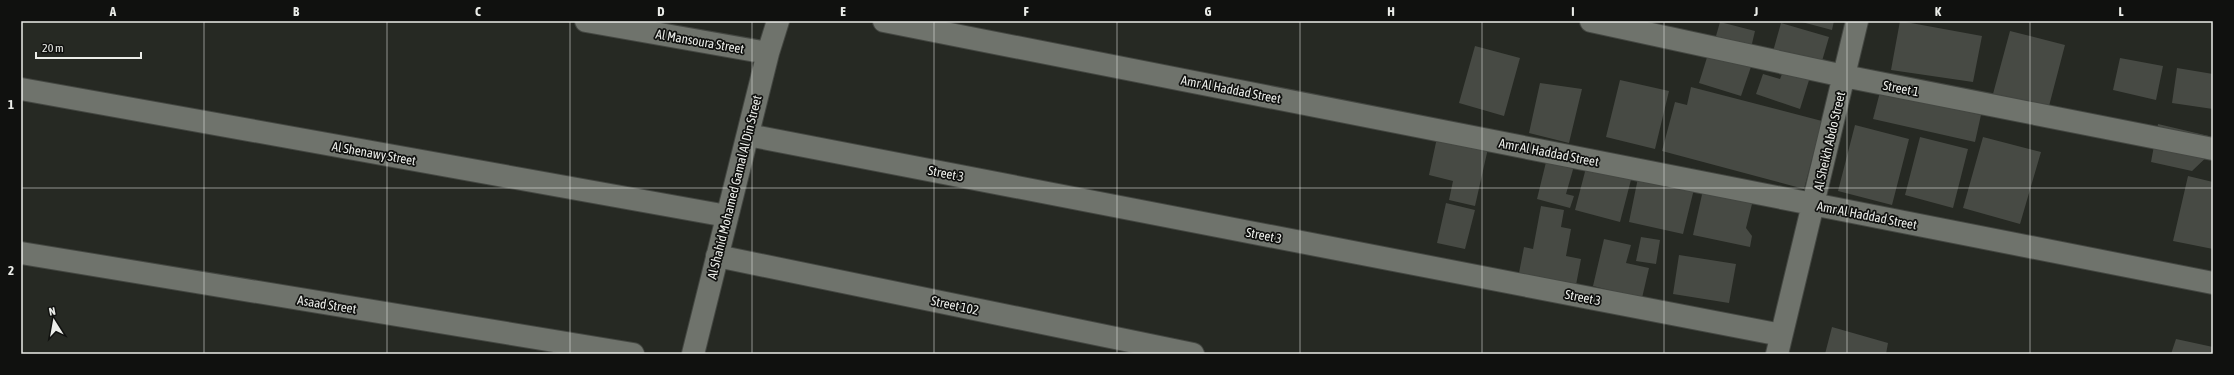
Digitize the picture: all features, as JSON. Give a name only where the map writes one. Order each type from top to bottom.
[{"type":"street","name":"Al Mansoura Street","points":[[586,21],[768,52]]},
{"type":"street","name":"Al Shahid Mohamed Gamal Al Din Street","points":[[693,354],[768,52],[778,21]]},
{"type":"street","name":"Amr Al Haddad Street","points":[[884,21],[2213,283]]},
{"type":"street","name":"Street 1","points":[[1590,21],[1844,76],[2213,149]]},
{"type":"street","name":"Al Sheikh Abdo Street","points":[[1779,345],[1814,205],[1857,21]]},
{"type":"street","name":"Al Shenawy Street","points":[[21,89],[727,216]]},
{"type":"street","name":"Street 3","points":[[748,134],[1779,345]]},
{"type":"street","name":"Asaad Street","points":[[21,253],[633,354]]},
{"type":"street","name":"Street 102","points":[[717,256],[1193,354]]},
{"type":"building","points":[[1798,21],[1834,21],[1832,30]]},
{"type":"building","points":[[1900,21],[1982,36],[1973,82],[1891,70]]},
{"type":"building","points":[[1720,22],[1755,31],[1750,52],[1714,43]]},
{"type":"building","points":[[1781,23],[1829,37],[1820,68],[1772,55]]},
{"type":"building","points":[[2010,31],[2065,45],[2049,106],[1990,105]]},
{"type":"building","points":[[1475,46],[1520,58],[1504,116],[1459,103]]},
{"type":"building","points":[[1709,51],[1752,64],[1741,96],[1699,83]]},
{"type":"building","points":[[2120,58],[2163,66],[2156,100],[2113,90]]},
{"type":"building","points":[[2177,68],[2213,74],[2213,109],[2172,103]]},
{"type":"building","points":[[1784,69],[1810,77],[1800,109],[1756,94],[1763,74],[1780,79]]},
{"type":"building","points":[[1620,80],[1669,91],[1655,149],[1606,137]]},
{"type":"building","points":[[1540,83],[1582,89],[1569,143],[1529,133]]},
{"type":"building","points":[[1691,87],[1822,121],[1804,189],[1662,151],[1675,102],[1687,105]]},
{"type":"building","points":[[1880,92],[1981,115],[1975,142],[1873,119]]},
{"type":"building","points":[[2158,124],[2213,137],[2213,151],[2192,171],[2151,162]]},
{"type":"building","points":[[1855,125],[1909,139],[1892,205],[1838,191]]},
{"type":"building","points":[[1438,133],[1489,144],[1475,206],[1449,200],[1453,181],[1429,175]]},
{"type":"building","points":[[1920,137],[1968,149],[1953,208],[1905,195]]},
{"type":"building","points":[[1983,137],[2041,152],[2020,224],[1963,208]]},
{"type":"building","points":[[1547,158],[1574,166],[1566,194],[1574,196],[1570,208],[1537,199]]},
{"type":"building","points":[[1587,164],[1632,176],[1620,222],[1575,210]]},
{"type":"building","points":[[1639,173],[1695,185],[1683,234],[1629,222]]},
{"type":"building","points":[[2188,176],[2213,182],[2213,249],[2173,241]]},
{"type":"building","points":[[1703,190],[1753,200],[1746,228],[1752,236],[1750,247],[1693,235]]},
{"type":"building","points":[[1446,203],[1475,210],[1465,249],[1437,243]]},
{"type":"building","points":[[1541,206],[1564,210],[1561,227],[1571,229],[1566,256],[1581,259],[1576,285],[1519,273],[1524,247],[1533,249]]},
{"type":"building","points":[[1641,237],[1660,240],[1656,264],[1636,261]]},
{"type":"building","points":[[1604,239],[1631,245],[1626,263],[1649,268],[1642,298],[1593,286]]},
{"type":"building","points":[[1679,255],[1736,264],[1729,303],[1673,294]]},
{"type":"building","points":[[1832,327],[1888,343],[1886,354],[1825,354]]},
{"type":"building","points":[[2176,339],[2213,347],[2213,354],[2171,354]]}]
